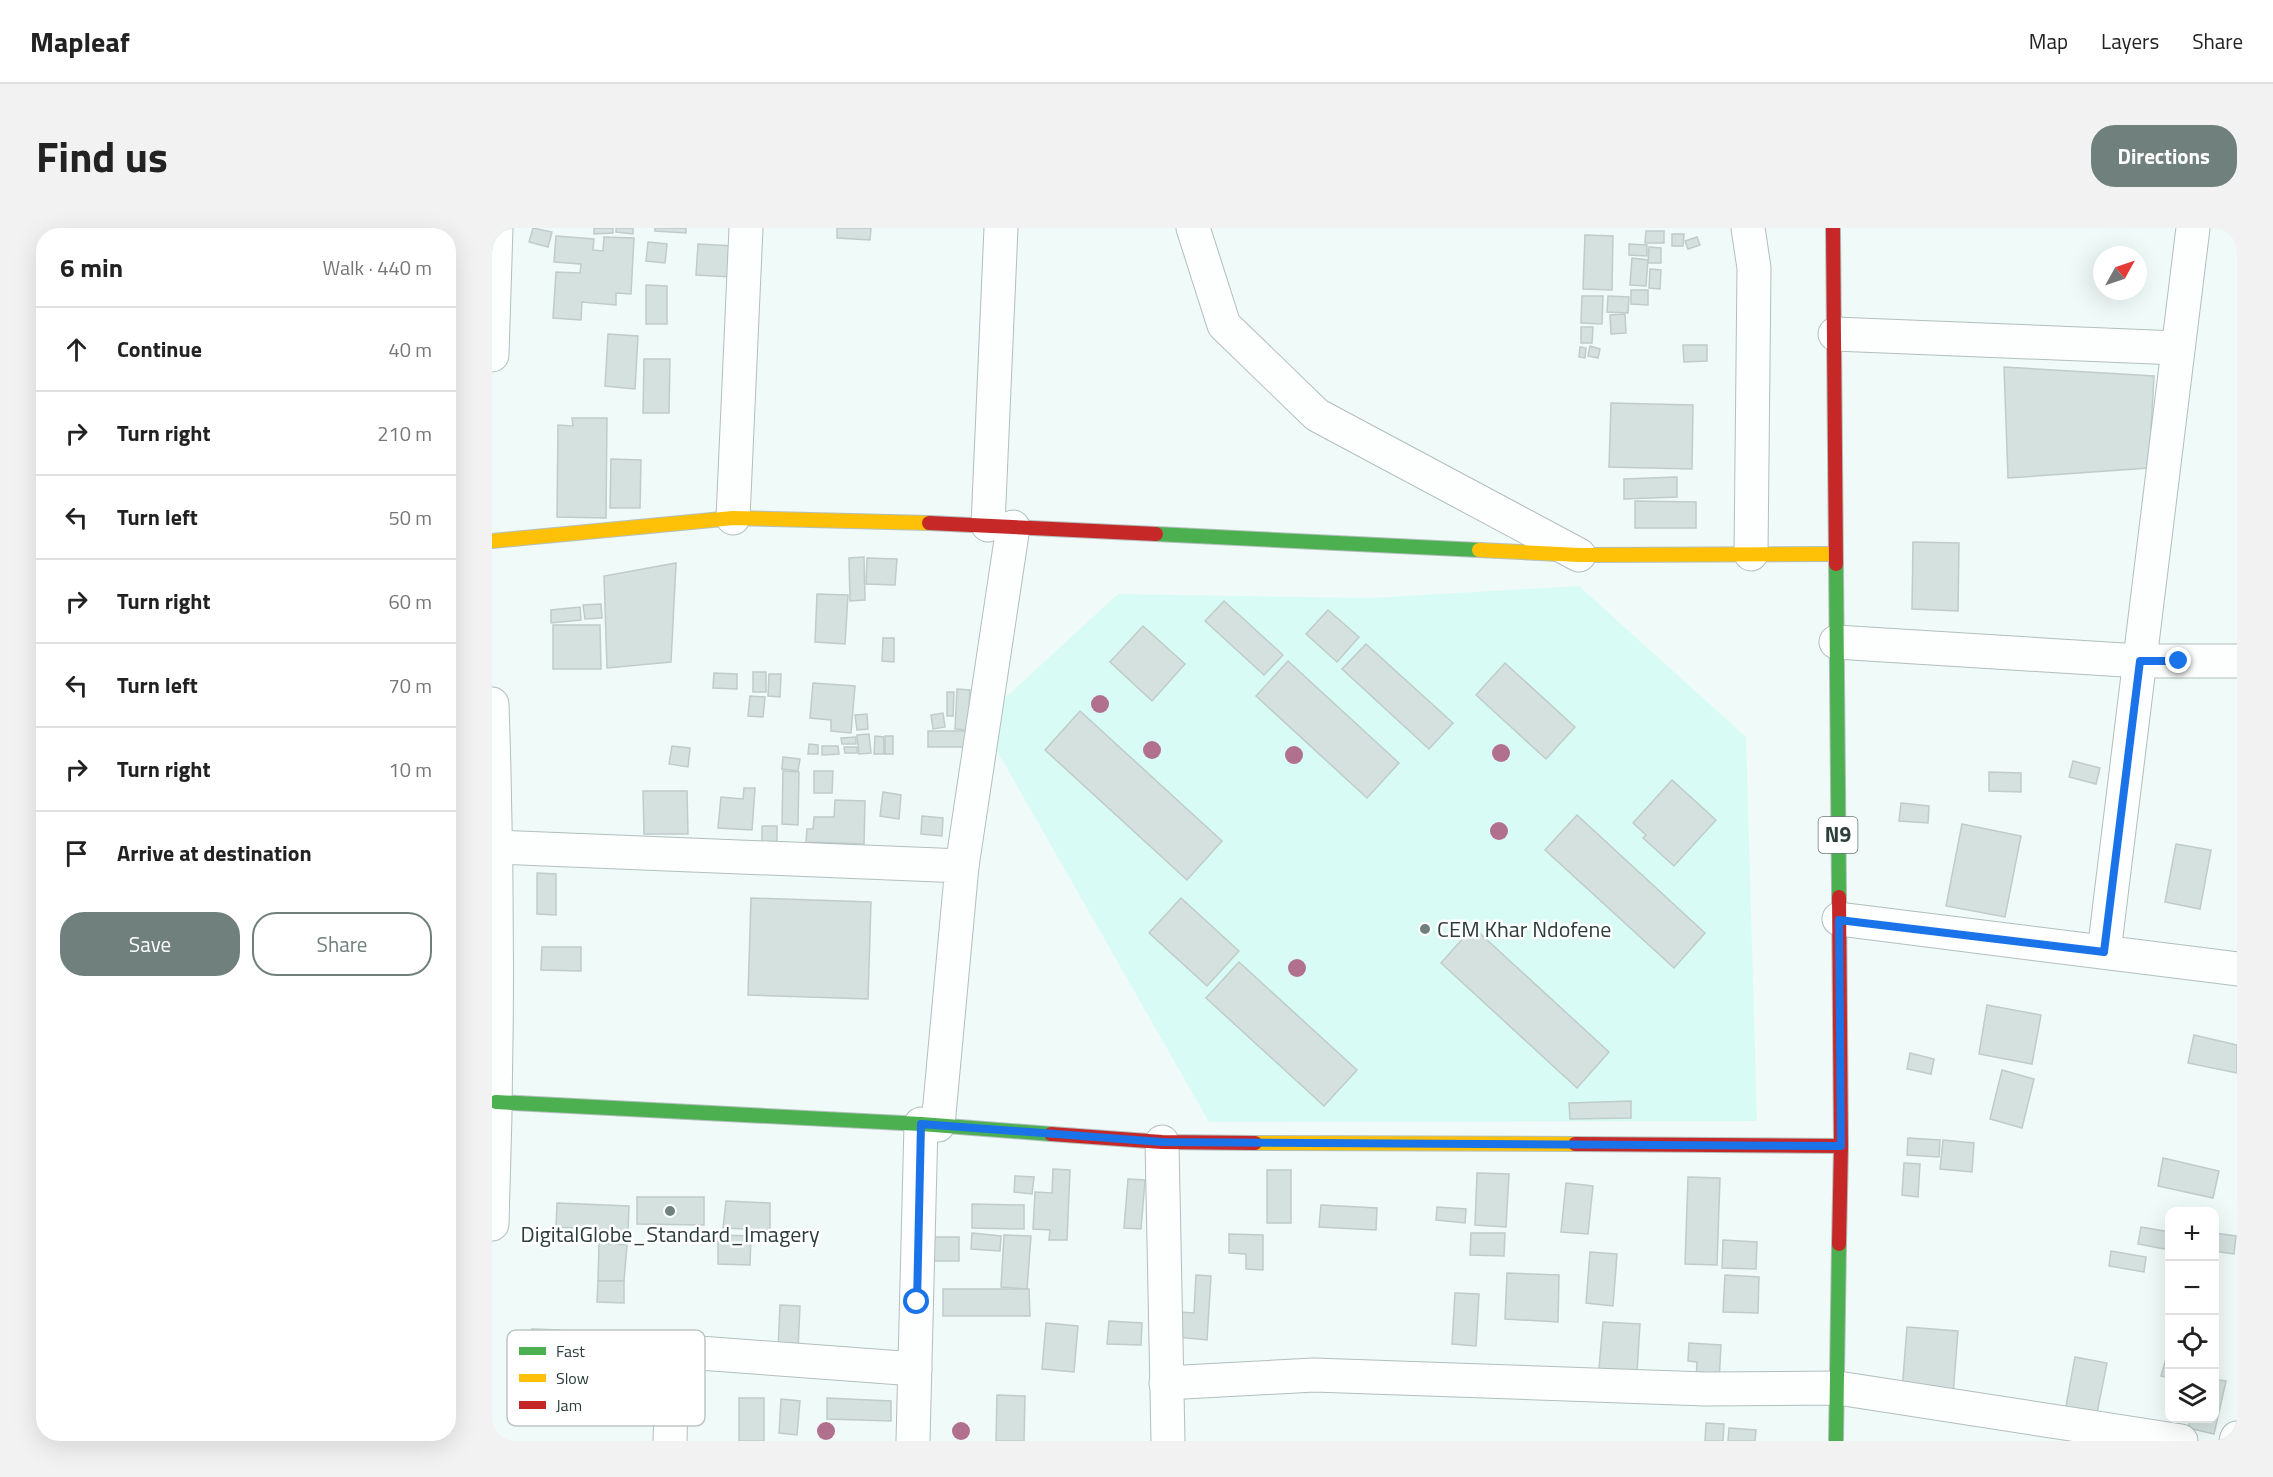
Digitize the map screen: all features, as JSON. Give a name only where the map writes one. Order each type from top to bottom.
[{"type":"street","points":[[492,355],[496,228]]},
{"type":"street","points":[[733,518],[746,228]]},
{"type":"street","points":[[913,1441],[929,1124],[962,866],[1001,526],[1001,228]]},
{"type":"street","points":[[1193,228],[1224,325],[1317,415],[1579,555]]},
{"type":"street","points":[[1748,228],[1754,268],[1751,554]]},
{"type":"street","name":"N9","points":[[1833,228],[1841,1146],[1836,1441]]},
{"type":"street","points":[[2104,952],[2193,228]]},
{"type":"street","points":[[1834,334],[2178,348]]},
{"type":"street","points":[[492,541],[733,518],[1001,526],[1579,555],[1835,554]]},
{"type":"street","points":[[1836,642],[2140,661],[2237,661]]},
{"type":"street","points":[[492,704],[497,847],[494,925],[496,1102],[492,1224]]},
{"type":"street","points":[[497,847],[962,866]]},
{"type":"street","points":[[1839,920],[2237,969]]},
{"type":"street","points":[[496,1102],[929,1124],[1162,1142],[1841,1146]]},
{"type":"street","points":[[1162,1142],[1168,1441]]},
{"type":"street","points":[[705,1353],[915,1369]]},
{"type":"street","points":[[1166,1383],[1314,1375],[1704,1389],[1838,1388],[2181,1441]]},
{"type":"street","points":[[670,1426],[670,1441]]},
{"type":"shaded area","name":"CEM Khar Ndofene","points":[[1579,586],[1746,737],[1757,1121],[1209,1122],[980,721],[1118,594],[1371,598]]},
{"type":"building","points":[[533,228],[552,232],[548,247],[529,242]]},
{"type":"building","points":[[594,228],[613,228],[613,233],[594,234]]},
{"type":"building","points":[[616,228],[633,228],[633,234],[616,232]]},
{"type":"building","points":[[655,228],[686,228],[686,233],[655,231]]},
{"type":"building","points":[[837,228],[871,228],[870,240],[837,238]]},
{"type":"building","points":[[1646,231],[1664,231],[1664,243],[1645,243]]},
{"type":"building","points":[[1672,234],[1684,234],[1683,246],[1672,246]]},
{"type":"building","points":[[1585,235],[1613,236],[1612,290],[1583,289]]},
{"type":"building","points":[[556,236],[594,239],[593,250],[603,251],[604,237],[634,238],[631,294],[616,293],[616,305],[582,302],[581,320],[553,318],[556,272],[580,273],[581,264],[554,262]]},
{"type":"building","points":[[1697,237],[1700,245],[1688,249],[1685,241]]},
{"type":"building","points":[[648,242],[667,244],[665,263],[646,261]]},
{"type":"building","points":[[698,244],[734,246],[732,277],[696,275]]},
{"type":"building","points":[[1629,244],[1647,245],[1647,256],[1629,255]]},
{"type":"building","points":[[1649,247],[1661,248],[1661,263],[1648,263]]},
{"type":"building","points":[[1632,258],[1648,260],[1646,286],[1630,285]]},
{"type":"building","points":[[1650,269],[1661,270],[1660,289],[1649,288]]},
{"type":"building","points":[[646,285],[667,286],[667,324],[646,324]]},
{"type":"building","points":[[1631,290],[1648,290],[1648,305],[1631,304]]},
{"type":"building","points":[[1582,296],[1603,296],[1602,324],[1581,323]]},
{"type":"building","points":[[1608,296],[1629,297],[1628,313],[1607,312]]},
{"type":"building","points":[[1625,314],[1626,333],[1611,334],[1610,315]]},
{"type":"building","points":[[1581,327],[1593,327],[1592,343],[1581,343]]},
{"type":"building","points":[[608,334],[638,336],[635,389],[605,386]]},
{"type":"building","points":[[1683,345],[1707,345],[1707,361],[1684,362]]},
{"type":"building","points":[[1590,346],[1600,349],[1598,358],[1588,356]]},
{"type":"building","points":[[1580,347],[1586,348],[1585,358],[1579,357]]},
{"type":"building","points":[[644,359],[670,359],[669,413],[643,413]]},
{"type":"building","points":[[2004,367],[2154,376],[2149,468],[2008,478]]},
{"type":"building","points":[[1611,403],[1693,405],[1692,469],[1609,467]]},
{"type":"building","points":[[572,418],[607,418],[606,518],[557,517],[558,425],[573,426]]},
{"type":"building","points":[[611,459],[641,460],[640,508],[610,508]]},
{"type":"building","points":[[1677,477],[1677,497],[1624,499],[1624,479]]},
{"type":"building","points":[[1635,501],[1696,502],[1696,528],[1635,528]]},
{"type":"building","points":[[1913,542],[1959,543],[1958,611],[1912,609]]},
{"type":"building","points":[[864,557],[865,600],[850,601],[849,558]]},
{"type":"building","points":[[867,558],[897,559],[895,585],[866,584]]},
{"type":"building","points":[[676,563],[671,662],[607,668],[604,576]]},
{"type":"building","points":[[817,594],[848,595],[845,644],[815,642]]},
{"type":"building","points":[[1224,601],[1283,655],[1264,675],[1205,621]]},
{"type":"building","points":[[601,604],[602,618],[585,619],[583,605]]},
{"type":"building","points":[[580,607],[581,620],[551,623],[551,610]]},
{"type":"building","points":[[1328,610],[1359,637],[1337,662],[1306,634]]},
{"type":"building","points":[[553,625],[600,625],[601,669],[553,669]]},
{"type":"building","points":[[1143,626],[1185,664],[1152,701],[1110,662]]},
{"type":"building","points":[[883,638],[894,638],[894,662],[882,661]]},
{"type":"building","points":[[1366,644],[1453,723],[1429,749],[1342,669]]},
{"type":"building","points":[[1288,661],[1399,763],[1367,798],[1256,696]]},
{"type":"building","points":[[1505,663],[1575,727],[1546,759],[1476,695]]},
{"type":"building","points":[[753,672],[766,672],[766,692],[753,692]]},
{"type":"building","points":[[714,673],[737,674],[737,689],[713,688]]},
{"type":"building","points":[[769,674],[781,674],[780,697],[768,696]]},
{"type":"building","points":[[813,683],[855,686],[851,733],[831,731],[831,720],[810,718]]},
{"type":"building","points":[[957,689],[970,690],[968,730],[955,729]]},
{"type":"building","points":[[947,692],[954,692],[953,716],[947,716]]},
{"type":"building","points":[[750,696],[765,697],[763,717],[748,716]]},
{"type":"building","points":[[1080,711],[1222,841],[1187,880],[1045,750]]},
{"type":"building","points":[[943,713],[945,727],[933,729],[931,715]]},
{"type":"building","points":[[867,714],[868,729],[857,730],[855,715]]},
{"type":"building","points":[[928,731],[969,731],[969,747],[928,747]]},
{"type":"building","points":[[869,734],[871,753],[859,754],[857,735]]},
{"type":"building","points":[[875,736],[884,737],[884,754],[874,754]]},
{"type":"building","points":[[885,736],[893,736],[893,754],[885,754]]},
{"type":"building","points":[[856,737],[856,744],[842,744],[841,738]]},
{"type":"building","points":[[809,744],[818,745],[818,754],[808,754]]},
{"type":"building","points":[[672,746],[690,748],[688,767],[669,764]]},
{"type":"building","points":[[822,746],[838,746],[839,754],[822,755]]},
{"type":"building","points":[[844,747],[857,747],[857,753],[845,753]]},
{"type":"building","points":[[783,757],[800,759],[798,771],[782,769]]},
{"type":"building","points":[[2073,761],[2100,768],[2096,784],[2069,777]]},
{"type":"building","points":[[783,771],[799,772],[798,825],[782,824]]},
{"type":"building","points":[[814,771],[833,771],[832,793],[814,793]]},
{"type":"building","points":[[1989,772],[2021,773],[2021,792],[1989,791]]},
{"type":"building","points":[[1672,780],[1716,820],[1674,866],[1643,838],[1646,835],[1633,823]]},
{"type":"building","points":[[744,788],[755,788],[752,830],[718,828],[721,797],[743,799]]},
{"type":"building","points":[[643,791],[687,791],[688,834],[644,834]]},
{"type":"building","points":[[883,792],[901,795],[899,819],[880,816]]},
{"type":"building","points":[[835,800],[865,801],[864,844],[806,842],[807,829],[813,829],[814,817],[834,817]]},
{"type":"building","points":[[1901,803],[1929,806],[1928,823],[1899,821]]},
{"type":"building","points":[[1577,815],[1705,933],[1674,968],[1545,850]]},
{"type":"building","points":[[922,816],[943,818],[942,836],[921,834]]},
{"type":"building","points":[[1962,824],[2021,836],[2005,917],[1946,906]]},
{"type":"building","points":[[762,826],[777,826],[777,846],[762,846]]},
{"type":"building","points":[[2176,844],[2211,850],[2200,909],[2165,902]]},
{"type":"building","points":[[537,873],[556,874],[556,915],[537,914]]},
{"type":"building","points":[[751,898],[871,902],[868,999],[748,995]]},
{"type":"building","points":[[1181,898],[1239,951],[1207,986],[1149,933]]},
{"type":"building","points":[[1473,927],[1609,1052],[1577,1088],[1441,963]]},
{"type":"building","points":[[542,947],[581,947],[581,971],[541,970]]},
{"type":"building","points":[[1239,962],[1357,1070],[1324,1106],[1206,998]]},
{"type":"building","points":[[1987,1005],[2041,1015],[2032,1064],[1979,1054]]},
{"type":"building","points":[[2194,1035],[2237,1045],[2237,1073],[2188,1063]]},
{"type":"building","points":[[1910,1053],[1934,1059],[1931,1074],[1907,1069]]},
{"type":"building","points":[[2002,1070],[2034,1079],[2022,1128],[1990,1119]]},
{"type":"building","points":[[1631,1101],[1631,1118],[1570,1119],[1569,1103]]},
{"type":"building","points":[[1908,1138],[1940,1140],[1939,1157],[1907,1155]]},
{"type":"building","points":[[1943,1140],[1974,1143],[1972,1172],[1940,1169]]},
{"type":"building","points":[[2163,1158],[2219,1171],[2213,1198],[2158,1186]]},
{"type":"building","points":[[1904,1163],[1920,1164],[1918,1197],[1902,1195]]},
{"type":"building","points":[[1053,1169],[1070,1170],[1067,1240],[1049,1240],[1050,1230],[1033,1229],[1035,1192],[1052,1193]]},
{"type":"building","points":[[1267,1170],[1291,1170],[1291,1223],[1267,1223]]},
{"type":"building","points":[[1477,1173],[1509,1174],[1506,1227],[1475,1225]]},
{"type":"building","points":[[1015,1176],[1034,1177],[1032,1194],[1014,1192]]},
{"type":"building","points":[[1688,1177],[1720,1178],[1717,1265],[1685,1264]]},
{"type":"building","points":[[1128,1179],[1145,1180],[1141,1229],[1124,1228]]},
{"type":"building","points":[[1566,1183],[1593,1186],[1588,1234],[1561,1232]]},
{"type":"building","name":"DigitalGlobe_Standard_Imagery","points":[[637,1197],[704,1197],[704,1225],[637,1224]]},
{"type":"building","name":"DigitalGlobe_Standard_Imagery","points":[[726,1201],[770,1203],[770,1230],[723,1228]]},
{"type":"building","points":[[557,1203],[629,1206],[628,1231],[556,1227]]},
{"type":"building","points":[[972,1204],[1024,1205],[1024,1229],[972,1228]]},
{"type":"building","points":[[1321,1205],[1377,1208],[1376,1230],[1319,1227]]},
{"type":"building","points":[[1437,1207],[1466,1209],[1465,1223],[1436,1220]]},
{"type":"building","points":[[2141,1227],[2165,1231],[2165,1249],[2138,1244]]},
{"type":"building","points":[[972,1233],[1001,1236],[1000,1251],[971,1249]]},
{"type":"building","points":[[1471,1233],[1505,1233],[1504,1256],[1470,1255]]},
{"type":"building","points":[[1229,1234],[1263,1235],[1263,1270],[1246,1269],[1246,1254],[1229,1253]]},
{"type":"building","points":[[2219,1234],[2236,1236],[2234,1254],[2219,1252]]},
{"type":"building","name":"DigitalGlobe_Standard_Imagery","points":[[718,1235],[751,1236],[750,1265],[718,1264]]},
{"type":"building","points":[[1004,1235],[1031,1236],[1027,1289],[1001,1287]]},
{"type":"building","points":[[930,1237],[959,1237],[959,1261],[930,1261]]},
{"type":"building","points":[[1723,1240],[1757,1242],[1756,1269],[1722,1268]]},
{"type":"building","name":"DigitalGlobe_Standard_Imagery","points":[[599,1243],[627,1245],[624,1281],[598,1281]]},
{"type":"building","points":[[2111,1251],[2146,1257],[2144,1272],[2109,1266]]},
{"type":"building","points":[[1590,1252],[1617,1254],[1613,1306],[1586,1303]]},
{"type":"building","points":[[1507,1273],[1559,1275],[1558,1322],[1505,1319]]},
{"type":"building","points":[[1196,1275],[1211,1276],[1207,1340],[1177,1337],[1179,1312],[1194,1313]]},
{"type":"building","points":[[1725,1275],[1759,1277],[1758,1313],[1723,1312]]},
{"type":"building","name":"DigitalGlobe_Standard_Imagery","points":[[598,1281],[624,1281],[624,1303],[597,1302]]},
{"type":"building","points":[[943,1289],[1029,1289],[1030,1316],[943,1316]]},
{"type":"building","points":[[1455,1293],[1479,1294],[1476,1346],[1452,1344]]},
{"type":"building","points":[[780,1305],[800,1306],[798,1351],[778,1350]]},
{"type":"building","points":[[1109,1321],[1142,1323],[1141,1345],[1107,1344]]},
{"type":"building","points":[[1603,1322],[1640,1324],[1637,1372],[1599,1369]]},
{"type":"building","points":[[1046,1323],[1078,1326],[1074,1372],[1042,1369]]},
{"type":"building","points":[[1907,1327],[1958,1331],[1953,1395],[1902,1391]]},
{"type":"building","points":[[1689,1343],[1721,1345],[1719,1382],[1696,1381],[1697,1362],[1688,1361]]},
{"type":"building","points":[[2075,1357],[2107,1363],[2095,1423],[2064,1417]]},
{"type":"building","points":[[2165,1362],[2165,1377],[2161,1376]]},
{"type":"building","points":[[2219,1380],[2226,1381],[2219,1412]]},
{"type":"building","points":[[997,1395],[1025,1396],[1024,1441],[996,1441]]},
{"type":"building","points":[[739,1398],[764,1398],[764,1441],[739,1441]]},
{"type":"building","points":[[827,1398],[891,1401],[891,1421],[827,1419]]},
{"type":"building","points":[[781,1399],[800,1401],[797,1435],[779,1433]]},
{"type":"building","points":[[1706,1423],[1724,1424],[1723,1441],[1705,1441]]},
{"type":"building","points":[[2190,1423],[2216,1423],[2214,1434],[2188,1428]]},
{"type":"building","points":[[1729,1428],[1756,1430],[1755,1441],[1728,1441]]},
{"type":"traffic: fast","points":[[1156,534],[1479,550]]},
{"type":"traffic: fast","points":[[1836,564],[1839,897]]},
{"type":"traffic: fast","points":[[496,1102],[921,1124],[1051,1134]]},
{"type":"traffic: fast","points":[[1836,1441],[1839,1244]]},
{"type":"traffic: slow","points":[[492,541],[733,518],[929,523]]},
{"type":"traffic: slow","points":[[1479,550],[1579,555],[1835,554]]},
{"type":"traffic: slow","points":[[1255,1143],[1575,1144]]},
{"type":"traffic: jam","points":[[1833,228],[1836,564]]},
{"type":"traffic: jam","points":[[929,523],[1156,534]]},
{"type":"traffic: jam","points":[[1839,897],[1841,1146],[1839,1244]]},
{"type":"traffic: jam","points":[[1051,1134],[1162,1142],[1255,1143]]},
{"type":"traffic: jam","points":[[1575,1144],[1841,1146]]},
{"type":"place","name":"CEM Khar Ndofene","points":[[1425,929]]},
{"type":"place","name":"DigitalGlobe_Standard_Imagery","points":[[670,1211]]},
{"type":"route","points":[[917,1302],[921,1124],[1162,1142],[1841,1146],[1839,920],[2104,952],[2140,661],[2179,661]]}]
